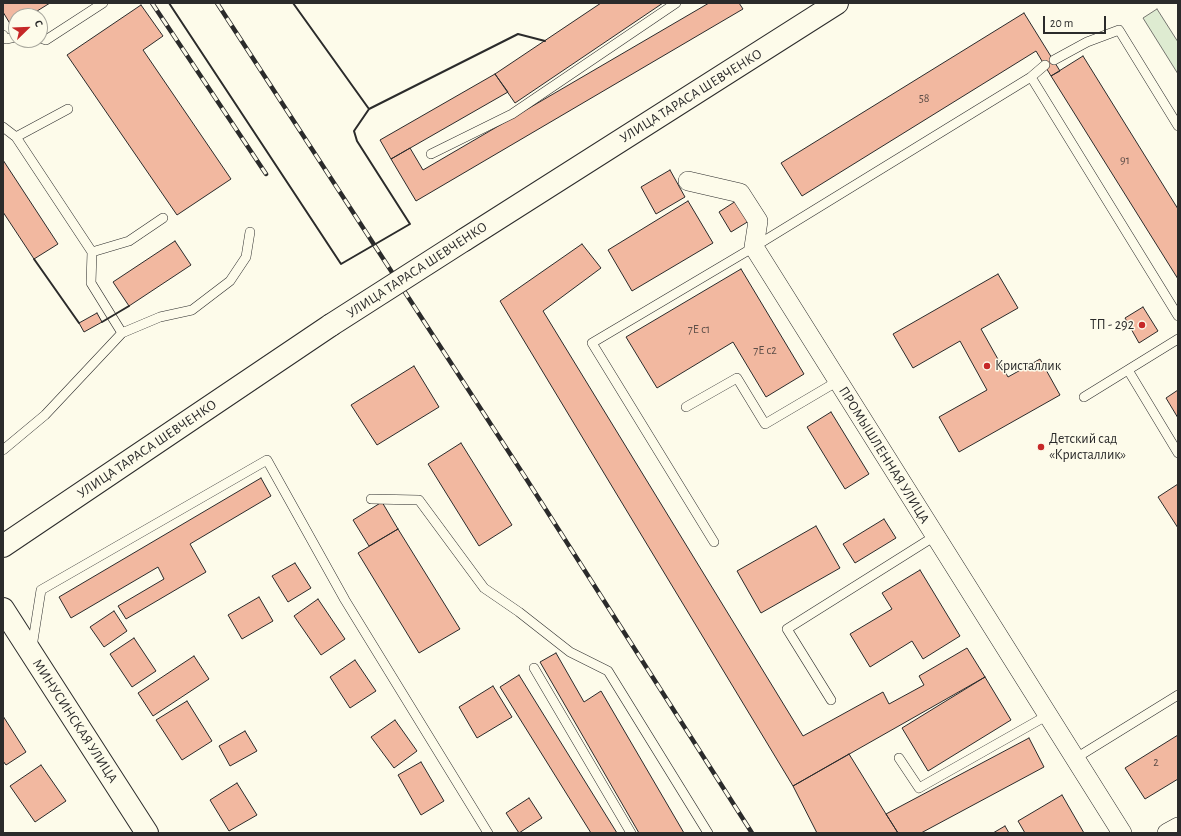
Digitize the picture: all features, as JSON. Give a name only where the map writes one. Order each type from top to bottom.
[{"type":"street","name":"УЛИЦА ТАРАСА ШЕВЧЕНКО","points":[[3,546],[331,325],[837,3]]},
{"type":"street","points":[[688,181],[740,193],[758,221],[754,247]]},
{"type":"street","name":"ПРОМЫШЛЕННАЯ УЛИЦА","points":[[754,247],[1122,833]]},
{"type":"street","name":"МИНУСИНСКАЯ УЛИЦА","points":[[3,609],[147,833]]},
{"type":"street","points":[[1167,833],[1178,827]]},
{"type":"lane","points":[[48,39],[103,3]]},
{"type":"lane","points":[[431,154],[512,114],[676,3]]},
{"type":"lane","points":[[1054,60],[1087,42],[1119,30],[1178,126]]},
{"type":"lane","points":[[714,542],[592,342],[754,247],[1031,77],[1045,65]]},
{"type":"lane","points":[[1031,77],[1178,316]]},
{"type":"lane","points":[[16,137],[68,109]]},
{"type":"lane","points":[[3,127],[16,137],[92,252],[91,283],[122,333]]},
{"type":"lane","points":[[92,252],[129,241],[163,218]]},
{"type":"lane","points":[[3,450],[45,416],[122,333],[160,317],[192,310],[230,281],[246,257],[250,232]]},
{"type":"lane","points":[[1084,398],[1178,339]]},
{"type":"lane","points":[[1128,370],[1178,453]]},
{"type":"lane","points":[[686,407],[737,378],[765,424],[838,381]]},
{"type":"lane","points":[[31,652],[41,590],[267,460],[344,600],[488,833]]},
{"type":"lane","points":[[371,499],[419,500],[484,588],[519,612],[570,652],[608,671],[708,833]]},
{"type":"lane","points":[[831,700],[787,629],[935,536]]},
{"type":"lane","points":[[534,668],[631,833]]},
{"type":"lane","points":[[1076,758],[1178,695]]},
{"type":"lane","points":[[900,758],[919,788],[1048,715]]},
{"type":"green space","points":[[1157,9],[1178,42],[1178,74],[1143,18]]},
{"type":"building","points":[[3,3],[50,3],[42,8],[8,8],[8,20],[3,12]]},
{"type":"building","points":[[601,3],[663,3],[515,103],[495,74]]},
{"type":"building","points":[[709,3],[739,3],[743,9],[416,201],[391,159],[410,148],[423,170]]},
{"type":"building","points":[[141,5],[163,36],[143,50],[231,179],[177,215],[67,55]]},
{"type":"building","points":[[1024,13],[1060,71],[1051,76],[1036,51],[802,196],[781,163]]},
{"type":"building","points":[[1083,56],[1178,209],[1178,279],[1051,76]]},
{"type":"building","points":[[495,74],[508,92],[391,159],[380,140]]},
{"type":"building","points":[[3,160],[58,244],[34,259],[3,212]]},
{"type":"building","points":[[670,170],[685,197],[656,214],[641,187]]},
{"type":"building","points":[[688,201],[713,243],[632,291],[608,250]]},
{"type":"building","points":[[736,201],[749,221],[731,232],[719,212]]},
{"type":"building","points":[[175,241],[191,265],[129,306],[113,282]]},
{"type":"building","points":[[582,244],[601,268],[543,311],[803,736],[883,692],[889,704],[924,685],[919,676],[967,648],[985,677],[793,786],[500,301]]},
{"type":"building","points":[[741,269],[804,374],[766,397],[733,342],[657,388],[626,337]]},
{"type":"building","points":[[998,274],[1018,308],[981,329],[1008,377],[1040,359],[1060,395],[959,452],[939,417],[987,390],[960,341],[913,368],[893,334]]},
{"type":"building","name":"ТП - 292","points":[[1143,307],[1158,331],[1139,343],[1125,318]]},
{"type":"building","points":[[97,313],[102,322],[84,332],[79,323]]},
{"type":"building","points":[[414,366],[439,407],[377,445],[351,405]]},
{"type":"building","points":[[1178,390],[1178,418],[1166,398]]},
{"type":"building","points":[[831,412],[869,474],[845,489],[807,427]]},
{"type":"building","points":[[461,443],[512,525],[479,546],[428,464]]},
{"type":"building","points":[[261,478],[271,496],[190,544],[206,572],[126,619],[118,606],[164,579],[158,567],[71,618],[59,597]]},
{"type":"building","points":[[1178,484],[1178,528],[1158,497]]},
{"type":"building","points":[[382,502],[398,529],[369,546],[353,520]]},
{"type":"building","points":[[884,519],[896,538],[855,563],[843,544]]},
{"type":"building","points":[[816,526],[840,568],[761,613],[737,571]]},
{"type":"building","points":[[398,529],[460,629],[419,653],[358,553]]},
{"type":"building","points":[[295,563],[311,588],[288,602],[272,576]]},
{"type":"building","points":[[920,570],[960,636],[923,659],[912,641],[870,667],[850,634],[892,609],[882,593]]},
{"type":"building","points":[[259,597],[273,621],[242,639],[228,615]]},
{"type":"building","points":[[318,599],[345,639],[321,655],[294,616]]},
{"type":"building","points":[[114,611],[127,631],[104,647],[90,627]]},
{"type":"building","points":[[134,638],[156,671],[132,687],[110,654]]},
{"type":"building","points":[[556,653],[584,702],[601,691],[684,833],[639,833],[540,662]]},
{"type":"building","points":[[194,656],[209,679],[153,716],[138,693]]},
{"type":"building","points":[[355,660],[376,691],[350,708],[330,677]]},
{"type":"building","points":[[519,675],[617,833],[591,833],[500,687]]},
{"type":"building","points":[[985,677],[1011,720],[928,771],[902,728]]},
{"type":"building","points":[[493,686],[512,717],[477,738],[459,707]]},
{"type":"building","points":[[187,701],[212,741],[182,760],[156,720]]},
{"type":"building","points":[[3,716],[26,752],[6,765],[3,761]]},
{"type":"building","points":[[395,720],[417,751],[394,768],[371,737]]},
{"type":"building","points":[[245,731],[257,751],[230,766],[219,746]]},
{"type":"building","points":[[1178,735],[1178,779],[1145,799],[1125,768]]},
{"type":"building","points":[[1029,738],[1044,767],[921,833],[898,833],[886,814]]},
{"type":"building","points":[[849,754],[898,833],[817,833],[793,786]]},
{"type":"building","points":[[421,762],[444,801],[421,815],[398,775]]},
{"type":"building","points":[[41,765],[66,801],[35,822],[10,786]]},
{"type":"building","points":[[237,783],[257,815],[229,831],[210,800]]},
{"type":"building","points":[[1062,795],[1084,833],[1025,833],[1018,821]]},
{"type":"building","points":[[529,798],[542,818],[519,833],[506,813]]},
{"type":"building","points":[[1005,826],[1009,833],[993,833]]},
{"type":"railway","points":[[152,3],[266,174]]},
{"type":"railway","points":[[217,3],[527,480],[752,833]]},
{"type":"wall","points":[[169,3],[341,264],[410,224],[357,141],[354,131],[369,109],[518,34],[545,41]]},
{"type":"wall","points":[[293,3],[369,109]]},
{"type":"wall","points":[[34,259],[79,323]]},
{"type":"wall","points":[[102,322],[129,306]]},
{"type":"place","name":"ТП - 292","points":[[1142,325]]},
{"type":"place","name":"Кристаллик","points":[[987,366]]},
{"type":"place","name":"Детский сад «Кристаллик»","points":[[1041,447]]}]
